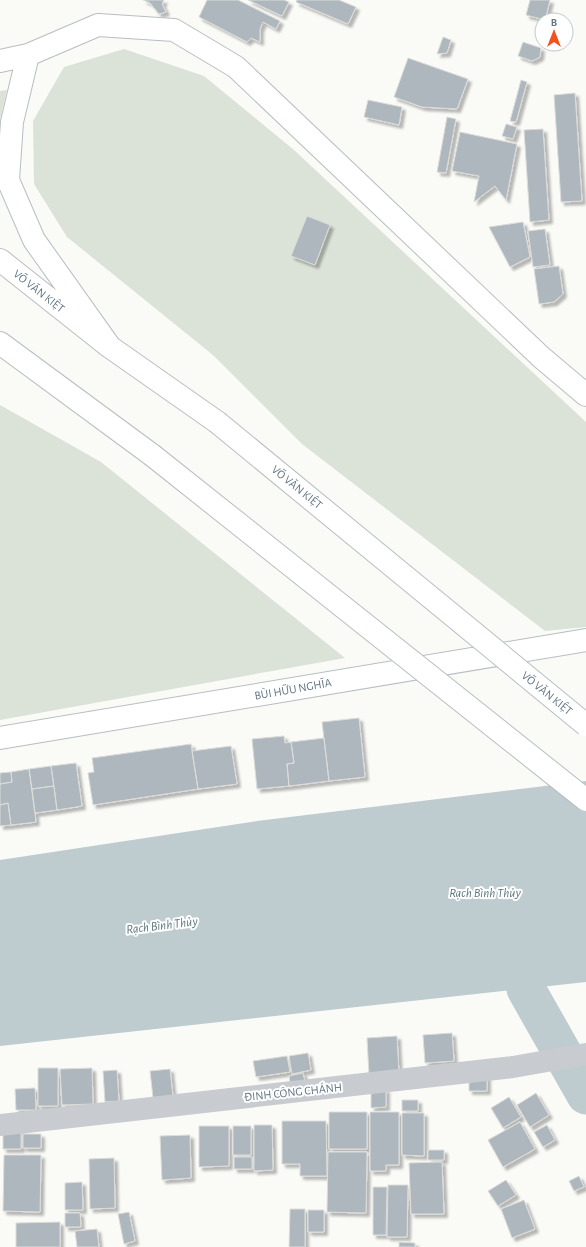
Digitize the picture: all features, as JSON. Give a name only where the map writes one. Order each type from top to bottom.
[{"type":"main road","points":[[0,61],[28,55],[98,25],[174,30],[236,67],[541,357],[586,395]]},
{"type":"main road","points":[[28,55],[12,122],[8,180],[34,240],[110,348]]},
{"type":"main road","name":"VÕ VĂN KIỆT","points":[[0,260],[110,348],[217,422],[586,725]]},
{"type":"main road","points":[[0,343],[152,455],[586,800]]},
{"type":"main road","name":"BÙI HỮU NGHĨA","points":[[0,738],[586,640]]},
{"type":"street","name":"ĐINH CÔNG CHÁNH","points":[[0,1125],[514,1067],[586,1054]]},
{"type":"shaded area","points":[[124,49],[204,76],[294,150],[586,422],[586,627],[545,631],[302,444],[213,355],[67,237],[34,184],[33,121],[64,67]]},
{"type":"shaded area","points":[[7,90],[0,119],[0,91]]},
{"type":"shaded area","points":[[0,405],[101,462],[345,658],[0,720]]},
{"type":"water","name":"Rạch Bình Thủy","points":[[586,781],[586,982],[0,1046],[0,860],[257,821]]},
{"type":"building","points":[[143,0],[164,0],[162,4],[166,12],[159,14],[150,3]]},
{"type":"building","points":[[207,0],[238,0],[280,21],[276,29],[263,22],[260,29],[260,42],[251,38],[247,42],[199,17]]},
{"type":"building","points":[[248,0],[284,0],[289,2],[282,16]]},
{"type":"building","points":[[297,0],[339,0],[356,7],[348,24],[296,2]]},
{"type":"building","points":[[530,0],[550,0],[547,12],[534,12],[534,17],[526,15]]},
{"type":"building","points":[[443,37],[451,40],[447,53],[437,54]]},
{"type":"building","points":[[523,42],[534,46],[534,52],[541,52],[540,57],[532,61],[518,56]]},
{"type":"building","points":[[408,58],[468,79],[457,109],[422,107],[394,97]]},
{"type":"building","points":[[521,80],[527,82],[516,122],[510,121]]},
{"type":"building","points":[[575,93],[582,201],[561,202],[554,95]]},
{"type":"building","points":[[368,100],[402,107],[399,125],[364,117]]},
{"type":"building","points":[[447,117],[456,119],[446,173],[437,172]]},
{"type":"building","points":[[506,124],[517,127],[513,139],[502,136]]},
{"type":"building","points":[[543,129],[549,220],[530,222],[524,130]]},
{"type":"building","points":[[460,132],[517,144],[506,200],[495,186],[474,202],[479,176],[452,171]]},
{"type":"building","points":[[307,216],[330,225],[315,265],[291,256]]},
{"type":"building","points":[[523,222],[530,257],[510,267],[489,227]]},
{"type":"building","points":[[545,229],[550,265],[533,267],[528,231]]},
{"type":"building","points":[[559,266],[563,294],[554,302],[539,304],[534,269]]},
{"type":"building","points":[[359,718],[365,777],[329,781],[322,722]]},
{"type":"building","points":[[284,736],[285,743],[291,742],[294,763],[287,764],[289,786],[257,789],[252,739]]},
{"type":"building","points":[[324,738],[329,781],[289,786],[287,764],[294,763],[291,742]]},
{"type":"building","points":[[191,744],[198,789],[93,805],[88,773],[94,772],[92,758]]},
{"type":"building","points":[[231,746],[237,784],[198,789],[192,751]]},
{"type":"building","points":[[76,763],[82,806],[57,810],[51,766]]},
{"type":"building","points":[[51,766],[54,786],[32,789],[29,769]]},
{"type":"building","points":[[29,769],[36,822],[11,825],[8,803],[0,805],[0,784],[12,782],[11,772]]},
{"type":"building","points":[[11,772],[12,782],[0,784],[0,773]]},
{"type":"building","points":[[54,786],[57,810],[35,813],[32,789]]},
{"type":"building","points":[[8,803],[11,825],[0,826],[0,805]]},
{"type":"building","points":[[452,1033],[454,1061],[425,1063],[423,1035]]},
{"type":"building","points":[[397,1036],[399,1074],[369,1075],[367,1038]]},
{"type":"building","points":[[308,1053],[311,1070],[292,1074],[289,1056]]},
{"type":"building","points":[[287,1056],[290,1072],[256,1077],[253,1061]]},
{"type":"building","points":[[38,1068],[58,1068],[58,1106],[38,1106]]},
{"type":"building","points":[[92,1068],[93,1104],[62,1105],[60,1069]]},
{"type":"building","points":[[170,1069],[173,1097],[153,1098],[150,1071]]},
{"type":"building","points":[[117,1070],[119,1101],[105,1102],[103,1071]]},
{"type":"building","points":[[303,1073],[306,1086],[291,1089],[289,1076]]},
{"type":"building","points":[[469,1076],[487,1076],[487,1091],[469,1091]]},
{"type":"building","points":[[35,1088],[36,1110],[16,1110],[15,1089]]},
{"type":"building","points":[[371,1089],[386,1089],[386,1107],[371,1108]]},
{"type":"building","points":[[536,1093],[549,1115],[530,1127],[517,1105]]},
{"type":"building","points":[[509,1097],[521,1117],[503,1128],[491,1108]]},
{"type":"building","points":[[402,1100],[418,1100],[418,1111],[402,1111]]},
{"type":"building","points":[[329,1112],[367,1112],[367,1149],[329,1149]]},
{"type":"building","points":[[370,1112],[399,1112],[399,1165],[386,1165],[386,1171],[370,1171]]},
{"type":"building","points":[[402,1113],[424,1113],[424,1156],[402,1155]]},
{"type":"building","points":[[282,1121],[326,1121],[327,1176],[300,1176],[300,1164],[282,1164]]},
{"type":"building","points":[[520,1122],[535,1149],[503,1167],[488,1140]]},
{"type":"building","points":[[254,1125],[272,1125],[273,1170],[254,1171]]},
{"type":"building","points":[[547,1125],[555,1140],[543,1147],[534,1132]]},
{"type":"building","points":[[199,1126],[229,1126],[229,1166],[199,1167]]},
{"type":"building","points":[[233,1126],[251,1126],[251,1155],[233,1155]]},
{"type":"building","points":[[3,1127],[21,1127],[21,1149],[3,1149]]},
{"type":"building","points":[[23,1134],[41,1134],[41,1148],[23,1148]]},
{"type":"building","points":[[190,1135],[191,1178],[162,1180],[160,1136]]},
{"type":"building","points":[[428,1150],[444,1150],[444,1160],[428,1160]]},
{"type":"building","points":[[328,1152],[367,1152],[366,1213],[327,1212]]},
{"type":"building","points":[[4,1155],[41,1155],[40,1212],[3,1211]]},
{"type":"building","points":[[234,1157],[252,1157],[252,1169],[234,1169]]},
{"type":"building","points":[[114,1158],[115,1208],[90,1209],[89,1159]]},
{"type":"building","points":[[442,1162],[444,1214],[411,1214],[409,1163]]},
{"type":"building","points":[[579,1176],[584,1187],[574,1191],[569,1181]]},
{"type":"building","points":[[506,1180],[516,1195],[498,1206],[488,1191]]},
{"type":"building","points":[[82,1182],[83,1210],[65,1210],[65,1183]]},
{"type":"building","points":[[388,1185],[408,1185],[407,1237],[387,1237]]},
{"type":"building","points":[[373,1187],[387,1187],[386,1235],[373,1235]]},
{"type":"building","points":[[524,1200],[535,1229],[512,1238],[501,1209]]},
{"type":"building","points":[[290,1209],[305,1209],[305,1247],[289,1247]]},
{"type":"building","points":[[308,1210],[324,1210],[324,1232],[308,1232]]},
{"type":"building","points":[[129,1212],[135,1241],[124,1244],[118,1214]]},
{"type":"building","points":[[65,1213],[80,1213],[81,1227],[65,1227]]},
{"type":"building","points":[[60,1222],[60,1247],[16,1247],[16,1223]]},
{"type":"building","points":[[97,1229],[99,1247],[77,1247],[75,1231]]},
{"type":"building","points":[[399,1242],[415,1243],[415,1247],[399,1247]]},
{"type":"waterway","points":[[526,989],[586,1095]]}]
